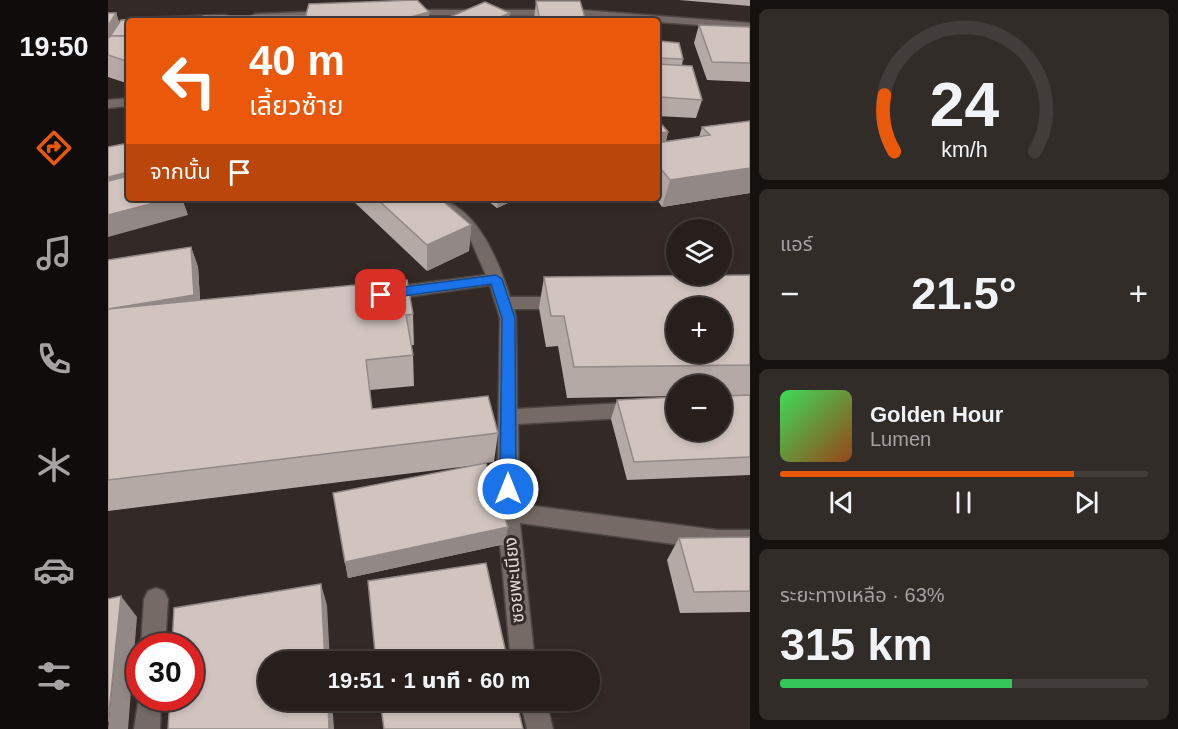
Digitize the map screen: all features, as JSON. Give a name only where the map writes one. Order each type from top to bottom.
[{"type":"street","points":[[390,12],[580,13],[645,18]]},
{"type":"street","points":[[473,18],[484,12]]},
{"type":"street","points":[[215,18],[344,13]]},
{"type":"street","points":[[660,19],[750,26]]},
{"type":"street","points":[[108,104],[126,102]]},
{"type":"street","name":"ซอยพะเนียง","points":[[439,201],[473,230],[496,279],[508,318],[508,512],[521,651]]},
{"type":"street","points":[[370,296],[496,279]]},
{"type":"street","points":[[504,303],[575,303]]},
{"type":"street","points":[[508,417],[666,408]]},
{"type":"street","points":[[508,512],[717,540],[750,540]]},
{"type":"street","points":[[154,633],[156,599]]},
{"type":"street","points":[[147,729],[148,711]]},
{"type":"street","points":[[536,711],[540,729]]},
{"type":"building","points":[[417,0],[429,12],[407,18],[305,18],[309,4]]},
{"type":"building","points":[[536,1],[580,1],[585,18],[539,18]]},
{"type":"building","points":[[485,2],[510,13],[498,18],[447,18]]},
{"type":"building","points":[[108,13],[116,13],[108,26]]},
{"type":"building","points":[[203,16],[306,16],[305,18],[202,18]]},
{"type":"building","points":[[121,20],[126,20],[126,36],[109,38]]},
{"type":"building","points":[[699,25],[750,27],[750,63],[712,62]]},
{"type":"building","points":[[126,36],[126,61],[108,55],[108,38]]},
{"type":"building","points":[[660,41],[679,43],[683,59],[660,58]]},
{"type":"building","points":[[660,64],[692,66],[702,100],[660,97]]},
{"type":"building","points":[[750,121],[750,168],[670,180],[660,168],[660,143],[710,135],[702,127]]},
{"type":"building","points":[[660,123],[668,132],[660,133]]},
{"type":"building","points":[[126,144],[126,173],[108,177],[108,147]]},
{"type":"building","points":[[126,177],[126,201],[162,201],[108,215],[108,181]]},
{"type":"building","points":[[379,201],[443,201],[471,225],[427,245]]},
{"type":"building","points":[[191,247],[194,295],[108,309],[108,260]]},
{"type":"building","points":[[732,275],[750,275],[750,365],[574,367],[564,316],[551,316],[544,277],[666,276],[666,285],[732,285]]},
{"type":"building","points":[[407,280],[413,314],[406,315],[413,355],[366,360],[372,409],[488,396],[498,433],[108,480],[108,309]]},
{"type":"building","points":[[750,395],[750,457],[634,462],[617,400],[666,398],[666,441],[732,441],[732,396]]},
{"type":"building","points":[[486,463],[508,527],[345,562],[333,493]]},
{"type":"building","points":[[750,537],[750,591],[694,592],[679,538]]},
{"type":"building","points":[[486,563],[506,651],[375,651],[368,581]]},
{"type":"building","points":[[321,584],[324,651],[258,651],[258,711],[328,711],[329,729],[168,729],[169,711],[204,711],[204,633],[173,633],[174,608]]},
{"type":"building","points":[[121,596],[108,722],[108,599]]},
{"type":"building","points":[[382,711],[519,711],[523,729],[384,729]]},
{"type":"route","points":[[381,295],[496,279],[508,318],[508,489]]}]
